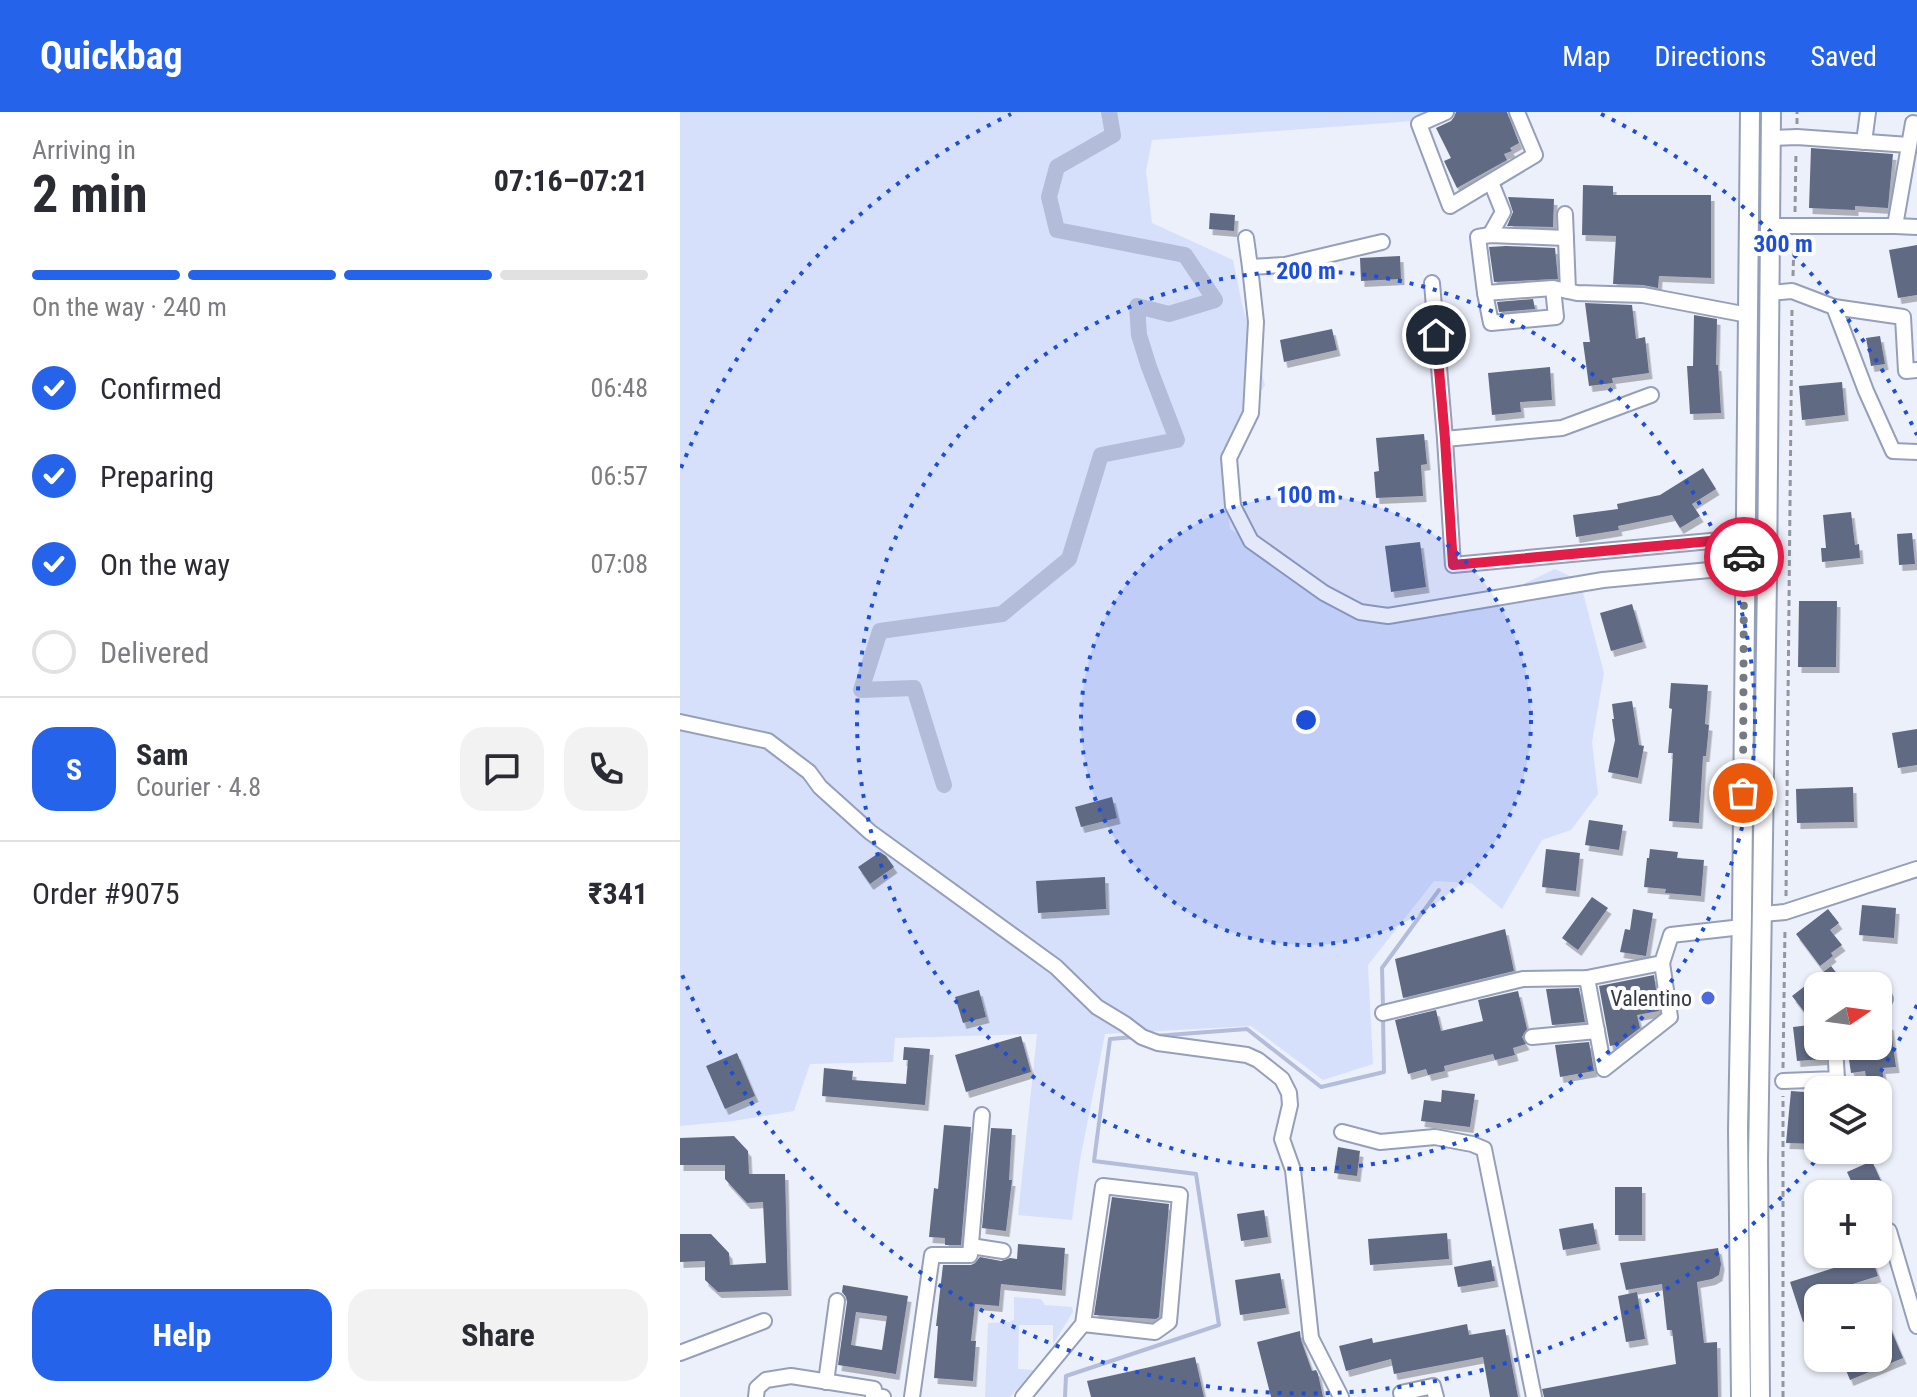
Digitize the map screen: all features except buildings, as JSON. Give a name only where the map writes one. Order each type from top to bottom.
[{"type":"main road","points":[[1741,1397],[1738,1130],[1742,921],[1738,574],[1744,545],[1750,112]]},
{"type":"main road","points":[[1760,1397],[1758,1161],[1771,112]]},
{"type":"main road","points":[[1738,574],[1767,580]]},
{"type":"main road","points":[[1742,921],[1762,914]]},
{"type":"street","points":[[1446,112],[1419,124],[1450,206],[1535,155],[1517,112]]},
{"type":"street","points":[[1864,142],[1868,112]]},
{"type":"street","points":[[1895,226],[1913,123],[1917,124]]},
{"type":"street","points":[[1771,138],[1909,145]]},
{"type":"street","points":[[1490,235],[1503,212],[1491,182]]},
{"type":"street","points":[[1565,214],[1566,238],[1556,317],[1491,323],[1478,237],[1566,238]]},
{"type":"street","points":[[1769,226],[1917,227]]},
{"type":"street","points":[[1246,238],[1256,322],[1251,413],[1229,458],[1233,506],[1251,541],[1324,593],[1360,612],[1388,616],[1603,580],[1738,574]]},
{"type":"street","points":[[1250,267],[1285,265],[1382,242]]},
{"type":"street","points":[[1432,283],[1453,565],[1732,539],[1744,545]]},
{"type":"street","points":[[1485,293],[1560,289],[1577,293],[1643,295],[1748,315]]},
{"type":"street","points":[[1769,293],[1792,291],[1834,307],[1910,315],[1906,371],[1917,370]]},
{"type":"street","points":[[1834,307],[1893,451],[1917,452]]},
{"type":"street","points":[[1445,439],[1562,428],[1651,395]]},
{"type":"street","points":[[680,722],[768,741],[809,772],[820,787],[870,832],[1056,967],[1097,1007],[1142,1037],[1158,1043],[1247,1055],[1282,1079],[1289,1093],[1290,1105],[1282,1139],[1293,1170],[1311,1338],[1341,1397]]},
{"type":"street","points":[[1762,914],[1785,912],[1917,869]]},
{"type":"street","points":[[1587,978],[1604,1069],[1670,1017],[1662,963],[1671,935],[1742,921]]},
{"type":"street","points":[[1383,1013],[1523,979],[1587,978],[1662,963]]},
{"type":"street","points":[[1532,1037],[1597,1031]]},
{"type":"street","points":[[1783,1081],[1837,1079],[1836,1060]]},
{"type":"street","points":[[912,1397],[932,1255],[970,1255],[982,1115]]},
{"type":"street","points":[[1342,1132],[1380,1142],[1435,1137],[1484,1149],[1534,1397]]},
{"type":"street","points":[[1023,1397],[1083,1324],[1103,1186],[1180,1195],[1169,1322],[1155,1332],[1083,1324]]},
{"type":"street","points":[[1892,1241],[1917,1326]]},
{"type":"street","points":[[971,1246],[1003,1251]]},
{"type":"street","points":[[826,1382],[837,1301]]},
{"type":"street","points":[[680,1353],[764,1321]]},
{"type":"street","points":[[756,1397],[757,1388],[766,1380],[791,1376],[874,1389],[876,1397]]},
{"type":"street","points":[[1401,1393],[1433,1386],[1436,1397]]},
{"type":"path","points":[[1783,1397],[1783,1081],[1792,291],[1797,112]]},
{"type":"shaded area","points":[[680,112],[1423,112],[1413,121],[1152,140],[1146,171],[1152,223],[1233,260],[1265,385],[1222,450],[1230,529],[1357,616],[1460,614],[1555,569],[1580,581],[1604,673],[1592,742],[1598,794],[1571,830],[1542,840],[1502,909],[1471,883],[1434,881],[1368,965],[1373,1064],[1323,1080],[1251,1026],[1105,1034],[1080,1160],[1072,1220],[1018,1215],[1037,1034],[895,1038],[893,1062],[810,1064],[794,1111],[680,1126]]},
{"type":"shaded area","points":[[1014,1297],[1041,1299],[1045,1305],[1072,1307],[1073,1312],[1053,1344],[1053,1325],[1019,1325],[1018,1369],[1034,1370],[1010,1397],[985,1397],[988,1323],[1014,1319]]},
{"type":"waterway","points":[[944,785],[914,688],[861,690],[880,631],[1002,614],[1069,559],[1101,455],[1177,440],[1139,335],[1137,306],[1169,314],[1215,300],[1185,255],[1057,230],[1049,197],[1057,167],[1113,135],[1109,112]]},
{"type":"waterway","points":[[1383,1007],[1382,968],[1439,890]]},
{"type":"waterway","points":[[1155,1036],[1247,1029],[1321,1087],[1384,1072],[1383,1016]]},
{"type":"waterway","points":[[1065,1397],[1066,1376],[1219,1325],[1196,1174],[1094,1161],[1110,1039],[1134,1037]]},
{"type":"way so far","points":[[1743,793],[1744,557]]},
{"type":"place","name":"Valentino","points":[[1708,998]]},
{"type":"route","points":[[1436,335],[1453,565],[1732,539],[1744,545],[1744,557]]}]
